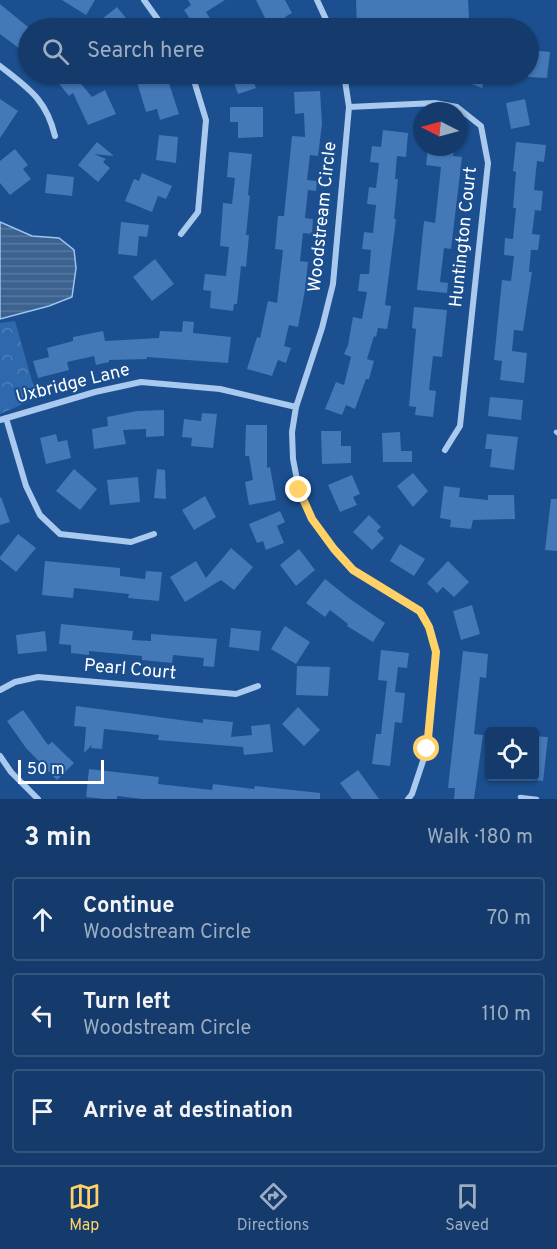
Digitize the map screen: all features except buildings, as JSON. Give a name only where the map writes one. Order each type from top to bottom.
[{"type":"street","points":[[144,0],[157,18]]},
{"type":"street","points":[[316,0],[325,18]]},
{"type":"street","points":[[0,66],[18,80]]},
{"type":"street","points":[[23,84],[50,115],[55,136]]},
{"type":"street","points":[[181,234],[198,212],[206,120],[195,84]]},
{"type":"street","name":"Woodstream Circle","points":[[346,84],[349,107],[333,284],[322,328],[296,407],[292,432],[293,459],[299,490],[312,519],[334,549],[353,570],[420,611],[429,627],[436,652],[427,749],[412,794],[408,799]]},
{"type":"street","name":"Huntington Court","points":[[349,107],[435,103],[457,107],[481,126],[488,163],[460,426],[445,450]]},
{"type":"street","name":"Uxbridge Lane","points":[[3,419],[94,392],[141,382],[220,389],[296,407]]},
{"type":"street","points":[[3,419],[26,486],[40,515],[60,534],[131,542],[153,534]]},
{"type":"street","name":"Pearl Court","points":[[0,690],[15,682],[38,676],[237,694],[258,686]]},
{"type":"street","points":[[0,756],[11,772],[38,799]]},
{"type":"lane","points":[[520,797],[537,799]]},
{"type":"green space","points":[[15,321],[37,398],[0,414],[0,323]]},
{"type":"shaded area","points":[[0,222],[32,236],[59,238],[74,250],[76,268],[72,297],[49,306],[0,319]]},
{"type":"route","points":[[299,490],[312,519],[353,570],[420,611],[429,627],[436,652],[427,749]]}]
